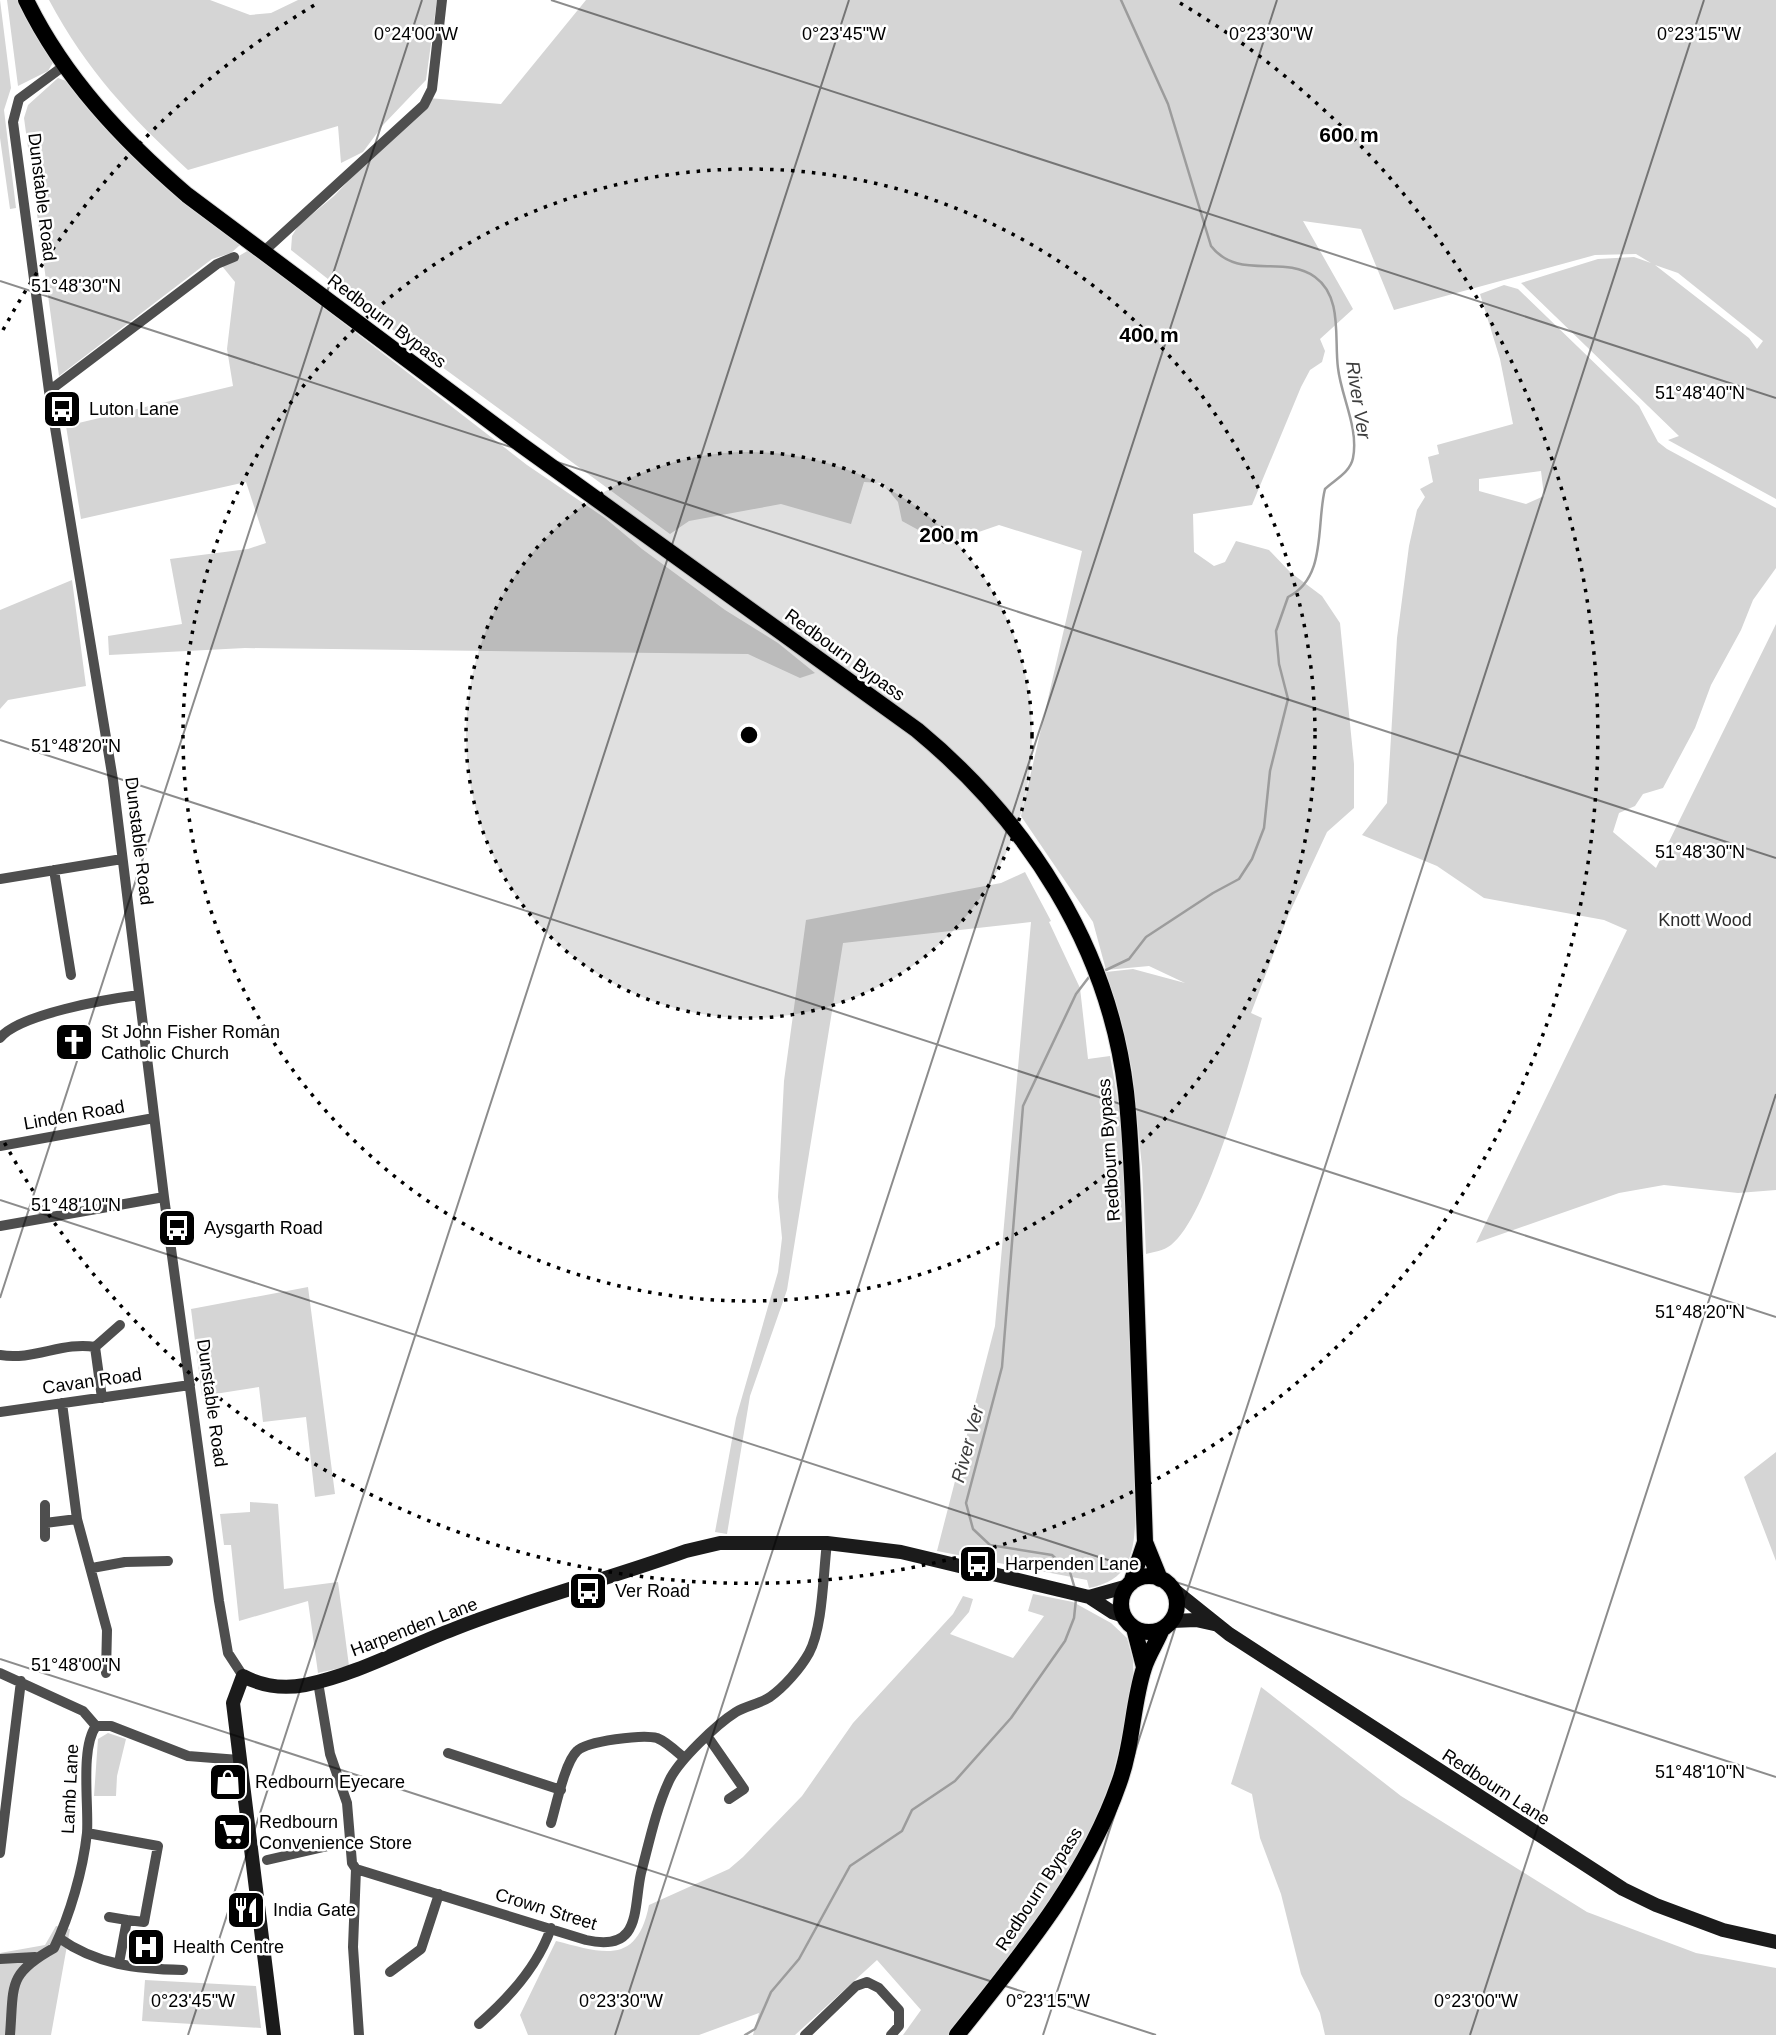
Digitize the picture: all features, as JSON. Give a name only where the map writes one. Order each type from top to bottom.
[{"type":"main road","points":[[26,0],[65,65]]},
{"type":"main road","name":"Redbourn Bypass","points":[[65,65],[136,151],[262,253],[917,730],[977,784],[1040,863],[1066,906],[1102,988],[1115,1031],[1126,1092],[1145,1542],[1160,1578]]},
{"type":"main road","name":"Redbourn Bypass","points":[[1130,1585],[1145,1542]]},
{"type":"main road","points":[[1148,1576],[1160,1578],[1174,1590],[1178,1605],[1167,1625],[1148,1632],[1129,1622],[1121,1603],[1130,1585],[1148,1576]]},
{"type":"main road","name":"Redbourn Bypass","points":[[1129,1622],[1144,1667]]},
{"type":"main road","name":"Redbourn Bypass","points":[[957,2035],[1047,1919],[1095,1840],[1129,1751],[1144,1667],[1167,1625]]},
{"type":"street","points":[[262,253],[424,105],[432,89],[442,0]]},
{"type":"street","name":"Dunstable Road","points":[[65,65],[19,99],[13,122],[48,391],[113,780],[164,1197],[228,1653],[243,1675]]},
{"type":"street","points":[[48,391],[218,264],[234,257]]},
{"type":"street","points":[[0,878],[122,859]]},
{"type":"street","points":[[54,870],[71,975]]},
{"type":"street","points":[[0,1038],[17,1025],[89,1003],[139,995]]},
{"type":"street","name":"Linden Road","points":[[0,1146],[154,1118]]},
{"type":"street","points":[[0,1226],[164,1197]]},
{"type":"street","points":[[0,1355],[24,1358],[80,1346],[96,1347],[120,1325]]},
{"type":"street","points":[[96,1347],[102,1398]]},
{"type":"street","name":"Cavan Road","points":[[0,1412],[190,1385]]},
{"type":"street","points":[[62,1403],[77,1519],[107,1630],[106,1673]]},
{"type":"street","points":[[45,1505],[45,1537]]},
{"type":"street","points":[[45,1523],[77,1519]]},
{"type":"street","name":"Harpenden Lane","points":[[243,1675],[259,1683],[282,1687],[318,1682],[383,1661],[454,1629],[686,1551],[720,1543],[827,1543],[901,1552],[1084,1595],[1129,1622]]},
{"type":"street","points":[[551,1823],[574,1754],[594,1742],[652,1737],[662,1741],[684,1758],[735,1712],[770,1697],[799,1668],[810,1651],[816,1631],[827,1543]]},
{"type":"street","points":[[92,1568],[125,1562],[168,1561]]},
{"type":"street","name":"Harpenden Lane","points":[[1084,1595],[1130,1585]]},
{"type":"street","name":"Redbourn Lane","points":[[1174,1590],[1186,1597],[1215,1625],[1413,1756],[1623,1889],[1656,1906],[1723,1930],[1776,1942]]},
{"type":"street","name":"Redbourn Lane","points":[[1167,1625],[1196,1620],[1215,1625]]},
{"type":"street","points":[[0,1672],[83,1711],[96,1726]]},
{"type":"street","points":[[243,1675],[233,1703],[239,1760],[260,1861],[274,2035]]},
{"type":"street","points":[[0,1853],[21,1681]]},
{"type":"street","points":[[318,1682],[330,1754],[345,1792],[352,1863],[356,1869],[353,1882],[352,1947],[359,2035]]},
{"type":"street","name":"Lamb Lane","points":[[59,1938],[86,1833],[89,1748],[96,1726],[111,1726],[188,1756],[239,1760]]},
{"type":"street","points":[[708,1737],[744,1790],[729,1800]]},
{"type":"street","points":[[449,1753],[561,1790]]},
{"type":"street","name":"Crown Street","points":[[356,1869],[599,1943],[610,1942],[627,1932],[636,1915],[640,1875],[666,1788],[684,1758]]},
{"type":"street","points":[[86,1833],[158,1846],[145,1922],[109,1917]]},
{"type":"street","points":[[260,1861],[350,1841]]},
{"type":"street","points":[[390,1972],[421,1949],[439,1894]]},
{"type":"street","points":[[119,1963],[127,1920]]},
{"type":"street","points":[[479,2024],[513,1990],[537,1958],[551,1928]]},
{"type":"street","points":[[10,2035],[14,1980],[27,1964],[54,1948],[59,1938],[90,1958],[151,1969],[183,1970]]},
{"type":"street","points":[[0,1960],[37,1957]]},
{"type":"street","points":[[0,1960],[14,1980]]},
{"type":"street","points":[[805,2035],[856,1986],[867,1982],[879,1988],[900,2010],[899,2026],[891,2035]]},
{"type":"green space","points":[[0,0],[11,88],[4,110],[16,208],[10,209],[0,138]]},
{"type":"green space","points":[[7,0],[19,0],[54,61],[48,71],[18,86]]},
{"type":"green space","points":[[49,0],[210,0],[250,15],[271,13],[298,0],[437,0],[426,80],[383,125],[363,152],[341,163],[338,126],[188,170],[147,131],[94,71]]},
{"type":"green space","points":[[586,0],[1776,0],[1776,499],[1668,440],[1679,436],[1521,283],[1598,259],[1634,257],[1651,263],[1636,254],[1595,255],[1394,310],[1361,229],[1303,221],[1353,309],[1320,339],[1325,351],[1322,362],[1310,370],[1301,387],[1252,505],[1193,514],[1194,552],[1214,566],[1225,562],[1236,541],[1269,550],[1290,572],[1322,596],[1340,623],[1354,764],[1354,808],[1327,832],[1288,916],[1251,1013],[1262,1018],[1237,1104],[1198,1205],[1185,1229],[1171,1245],[1146,1254],[1142,1167],[1132,1069],[1106,972],[1133,969],[1185,983],[1149,966],[1106,970],[1093,922],[1021,816],[1082,551],[999,525],[944,544],[902,521],[898,502],[882,483],[864,482],[851,524],[781,504],[689,521],[670,534],[412,345],[291,250],[292,236],[298,226],[334,196],[428,98],[501,104]],"holes":[[[1655,265],[1678,273],[1763,341],[1757,349],[1749,338]]]},
{"type":"green space","points":[[58,78],[69,82],[108,128],[149,169],[240,245],[231,253],[212,259],[59,376],[24,118],[28,105]]},
{"type":"green space","points":[[249,250],[527,465],[605,518],[642,549],[725,610],[778,643],[815,673],[800,678],[748,654],[245,648],[109,655],[108,636],[182,624],[170,559],[248,549],[266,543],[246,482],[81,519],[66,426],[233,386],[227,349],[235,282],[222,266]]},
{"type":"green space","name":"Knott Wood","points":[[1504,285],[1518,289],[1639,406],[1658,442],[1776,508],[1776,568],[1753,600],[1741,630],[1711,685],[1695,728],[1663,788],[1643,794],[1635,806],[1619,813],[1613,832],[1656,868],[1776,624],[1776,1190],[1738,1193],[1664,1185],[1619,1193],[1476,1243],[1627,930],[1604,920],[1484,898],[1437,866],[1362,835],[1387,803],[1397,638],[1409,546],[1417,510],[1425,497],[1420,489],[1433,482],[1428,457],[1439,454],[1437,445],[1513,424],[1500,359],[1480,294]],"holes":[[[1541,471],[1544,496],[1526,504],[1479,491],[1479,479]]]},
{"type":"green space","points":[[72,580],[86,686],[8,700],[0,709],[0,610]]},
{"type":"green space","points":[[1025,872],[1051,921],[1049,922],[1080,988],[1088,1059],[1110,1056],[1119,1111],[1126,1167],[1132,1279],[1136,1505],[1133,1546],[1129,1558],[1116,1577],[1089,1588],[1087,1580],[937,1551],[995,1326],[1031,922],[843,943],[787,1290],[750,1396],[727,1534],[715,1532],[736,1418],[778,1272],[782,1238],[778,1197],[784,1081],[806,920],[1001,883]]},
{"type":"green space","points":[[308,1287],[335,1494],[315,1497],[306,1417],[263,1422],[259,1387],[202,1396],[191,1309]]},
{"type":"green space","points":[[1776,1452],[1776,1561],[1744,1477]]},
{"type":"green space","points":[[250,1502],[278,1504],[284,1589],[338,1582],[349,1666],[318,1673],[308,1601],[239,1621],[231,1545],[224,1545],[220,1514],[250,1512]]},
{"type":"green space","points":[[1033,1594],[1073,1602],[1111,1623],[1127,1638],[1133,1660],[1134,1690],[1112,1777],[1089,1837],[1032,1929],[949,2035],[903,2035],[921,2010],[877,1960],[795,2035],[753,2035],[759,2013],[699,2035],[528,2035],[520,2015],[556,1941],[603,1951],[627,1946],[636,1938],[643,1925],[649,1905],[729,1869],[802,1796],[853,1723],[953,1614],[963,1596],[973,1599],[969,1612],[950,1634],[1013,1658],[1044,1616],[1028,1611]]},
{"type":"green space","points":[[1261,1687],[1401,1796],[1587,1912],[1696,1953],[1776,1968],[1776,2035],[1325,2035],[1320,2013],[1301,1974],[1281,1894],[1260,1838],[1252,1794],[1231,1784]]},
{"type":"green space","points":[[108,1733],[126,1739],[117,1776],[116,1796],[94,1796],[98,1739]]},
{"type":"green space","points":[[56,1926],[70,1929],[51,2035],[0,2035],[0,1953],[45,1945]]},
{"type":"green space","points":[[145,1980],[256,1986],[261,2028],[142,2021]]},
{"type":"waterway","name":"River Ver","points":[[1106,970],[1129,959],[1146,937],[1239,879],[1252,859],[1264,828],[1270,771],[1288,699],[1279,664],[1276,631],[1288,597],[1309,577],[1314,564],[1325,489],[1349,468],[1354,447],[1352,424],[1338,368],[1336,319],[1330,296],[1324,285],[1302,270],[1234,262],[1211,246],[1168,104],[1121,0]]},
{"type":"waterway","name":"River Ver","points":[[1075,1589],[1070,1572],[1052,1555],[990,1545],[973,1529],[966,1503],[1002,1367],[1023,1106],[1076,994],[1089,977]]},
{"type":"waterway","name":"River Ver","points":[[745,2035],[755,2029],[771,1992],[799,1959],[850,1866],[902,1831],[912,1810],[955,1781],[1011,1718],[1065,1641],[1074,1618],[1076,1599]]},
{"type":"place","name":"Luton Lane","points":[[62,409]]},
{"type":"place","name":"St John Fisher Roman Catholic Church","points":[[74,1042]]},
{"type":"place","name":"Aysgarth Road","points":[[177,1228]]},
{"type":"place","name":"Harpenden Lane","points":[[978,1564]]},
{"type":"place","name":"Ver Road","points":[[588,1591]]},
{"type":"place","name":"Redbourn Eyecare","points":[[228,1782]]},
{"type":"place","name":"Redbourn Convenience Store","points":[[232,1832]]},
{"type":"place","name":"India Gate","points":[[246,1910]]},
{"type":"place","name":"Health Centre","points":[[146,1947]]}]
